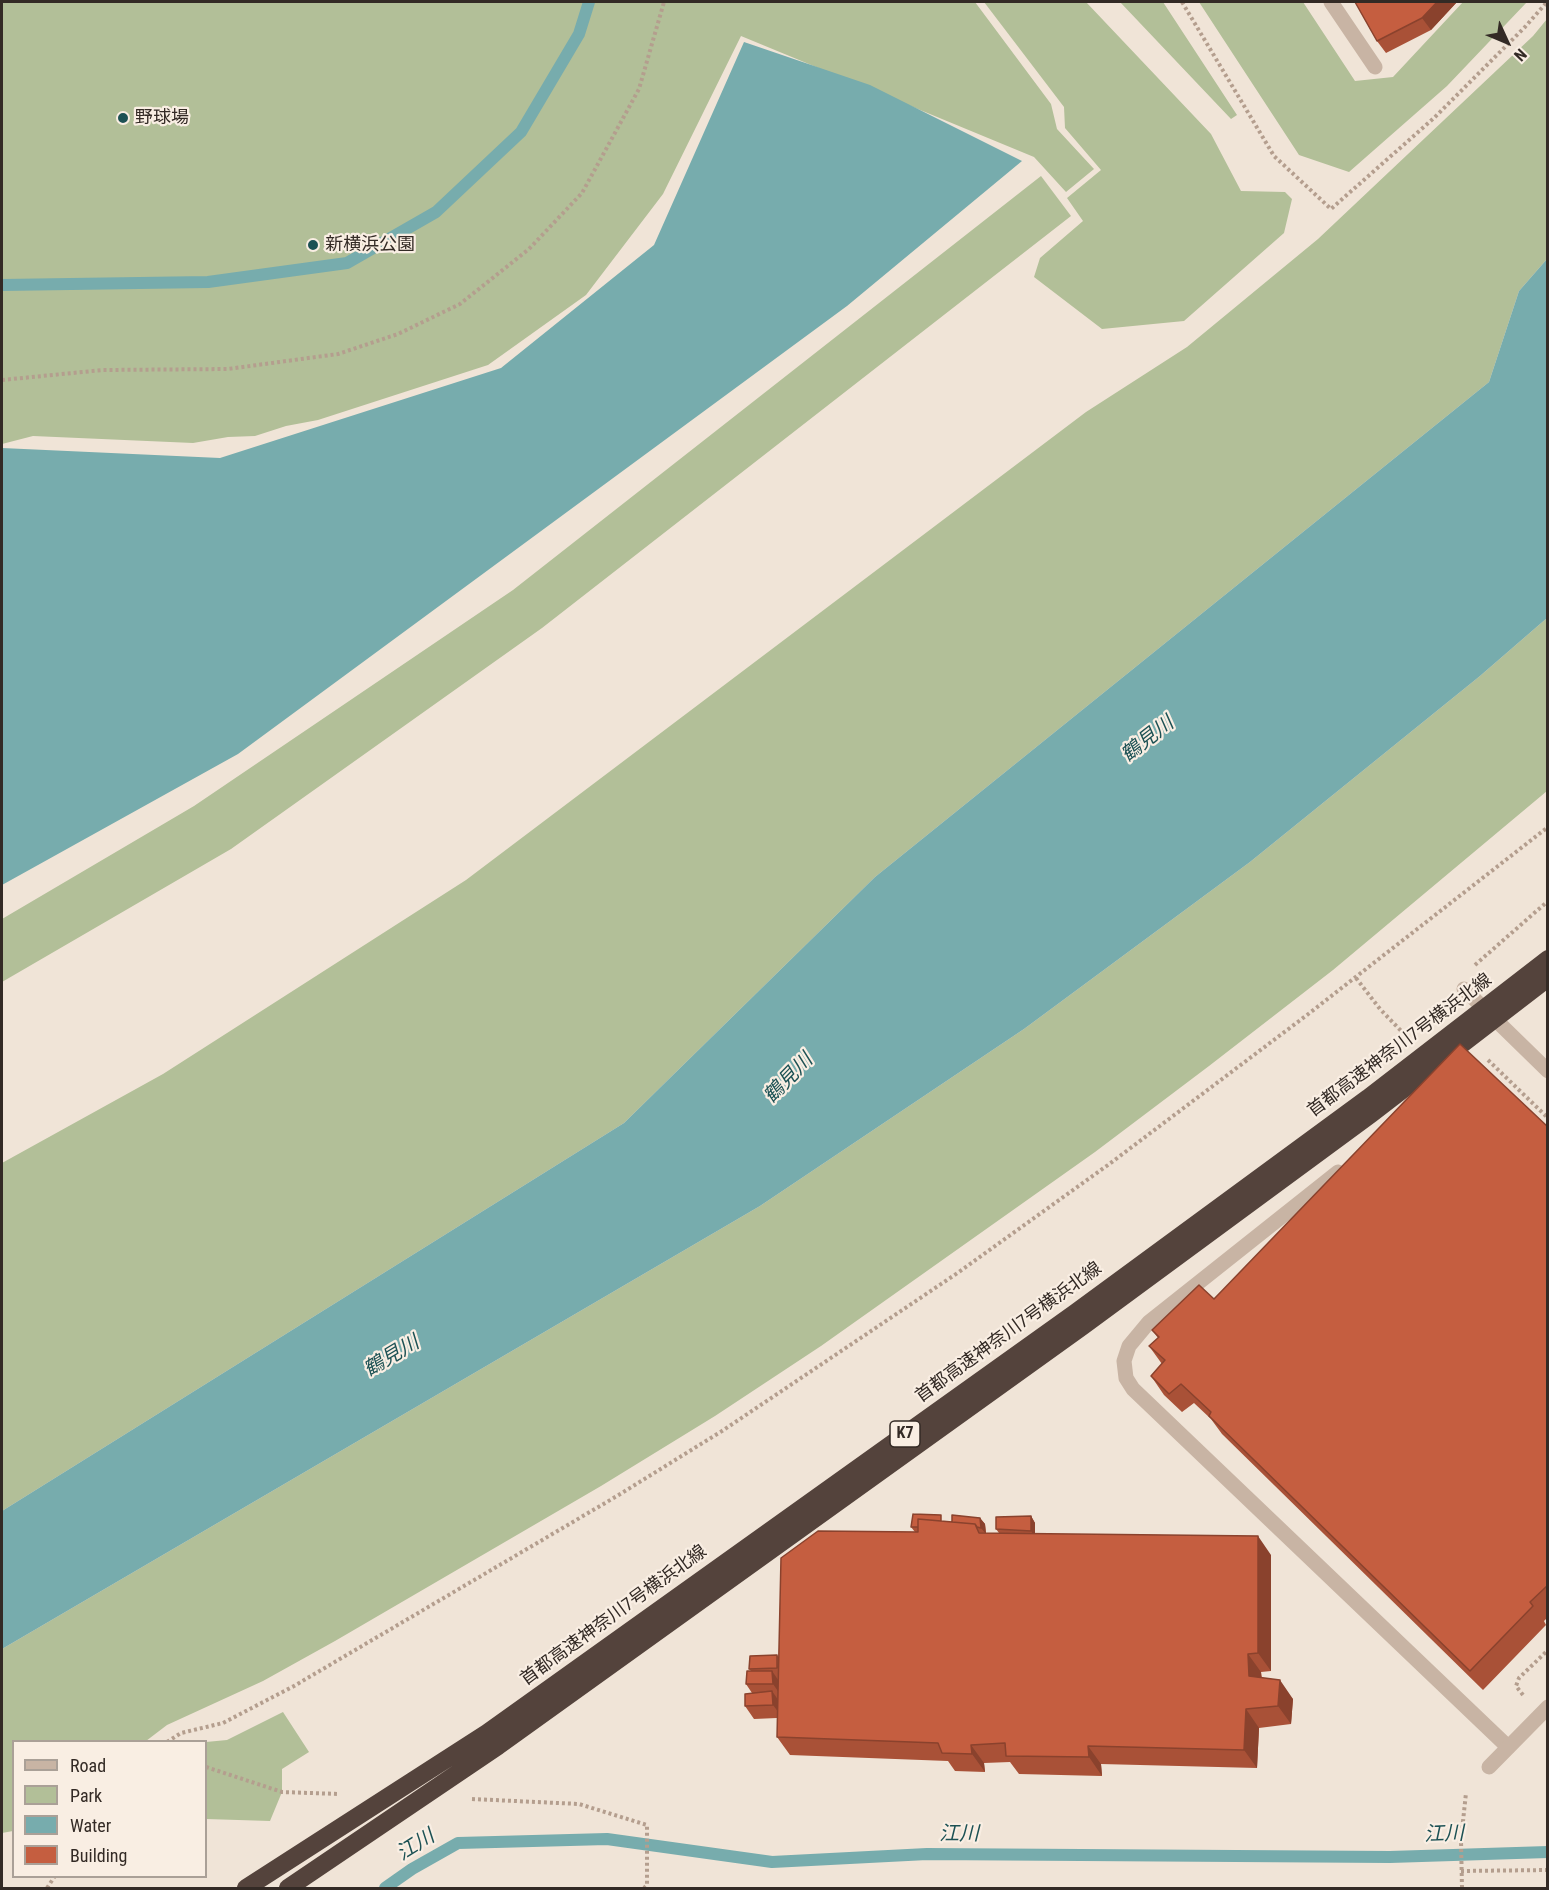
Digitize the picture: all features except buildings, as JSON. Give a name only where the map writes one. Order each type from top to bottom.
[{"type":"highway","name":"首都高速神奈川7号横浜北線","points":[[246,1888],[487,1733],[1075,1313],[1340,1119],[1548,959]]},
{"type":"highway","name":"首都高速神奈川7号横浜北線","points":[[288,1888],[498,1746],[1083,1326],[1371,1114],[1548,978]]},
{"type":"street","points":[[1331,2],[1375,67]]},
{"type":"street","points":[[1464,989],[1548,1071]]},
{"type":"street","points":[[1338,1172],[1149,1323],[1129,1346],[1124,1361],[1126,1378],[1133,1389],[1508,1747]]},
{"type":"street","points":[[1489,1767],[1548,1707]]},
{"type":"path","points":[[2,380],[103,370],[228,369],[338,354],[398,334],[460,304],[529,249],[582,193],[639,89],[664,2]]},
{"type":"path","points":[[1182,2],[1274,156],[1331,209],[1434,118],[1547,2]]},
{"type":"path","points":[[170,1740],[181,1732],[223,1723],[294,1686],[617,1496],[722,1431],[959,1272],[1089,1178],[1356,978],[1548,827]]},
{"type":"path","points":[[1464,989],[1456,982],[1548,901]]},
{"type":"path","points":[[1356,978],[1380,1009],[1405,1035]]},
{"type":"path","points":[[1486,1058],[1548,1118]]},
{"type":"path","points":[[1524,1696],[1516,1686],[1519,1678],[1548,1650]]},
{"type":"path","points":[[1462,1888],[1461,1840],[1466,1793]]},
{"type":"path","points":[[646,1886],[647,1825]]},
{"type":"path","points":[[1461,1869],[1548,1870]]},
{"type":"green space","name":"新横浜公園","points":[[2,2],[975,2],[1051,104],[1057,129],[1094,169],[1066,192],[1034,157],[741,36],[663,194],[586,295],[488,365],[318,420],[286,426],[255,436],[228,437],[193,443],[33,436],[2,444]]},
{"type":"green space","points":[[984,2],[1086,2],[1211,134],[1241,191],[1285,192],[1292,199],[1284,233],[1184,321],[1102,329],[1034,277],[1040,258],[1083,221],[1067,198],[1101,170],[1065,128],[1064,107]]},
{"type":"green space","points":[[1120,2],[1163,2],[1237,115],[1231,119]]},
{"type":"green space","points":[[1199,2],[1303,2],[1355,81],[1393,77],[1463,2],[1527,2],[1447,86],[1349,172],[1299,155]]},
{"type":"green space","points":[[1547,19],[1547,259],[1519,291],[1489,382],[875,877],[624,1123],[2,1511],[2,1163],[163,1074],[466,880],[1086,412],[1187,347],[1318,239],[1533,36]]},
{"type":"green space","points":[[1041,176],[1071,216],[542,628],[231,849],[2,982],[2,919],[194,806],[513,590]]},
{"type":"green space","points":[[1547,618],[1547,791],[1333,970],[1095,1152],[821,1346],[715,1416],[601,1486],[335,1641],[263,1681],[167,1725],[147,1740],[12,1740],[12,1831],[2,1833],[2,1649],[760,1206],[1024,1029],[1250,862],[1480,676]]},
{"type":"green space","points":[[283,1712],[309,1752],[282,1769],[282,1792],[270,1821],[207,1819],[207,1742],[227,1740]]},
{"type":"water","points":[[744,42],[870,85],[1022,161],[847,306],[238,754],[2,885],[2,448],[220,458],[501,368],[654,245]]},
{"type":"water","name":"鶴見川","points":[[1547,259],[1547,618],[1480,676],[1250,862],[1024,1029],[760,1206],[2,1649],[2,1511],[624,1123],[875,877],[1489,382],[1519,291]]},
{"type":"waterway","points":[[2,285],[208,282],[347,263],[436,212],[521,132],[579,34],[589,2]]},
{"type":"waterway","name":"江川","points":[[385,1888],[412,1869],[458,1843],[607,1839],[772,1862],[927,1854],[1390,1857],[1548,1852]]},
{"type":"place","name":"野球場","points":[[123,118]]},
{"type":"place","name":"新横浜公園","points":[[313,245]]}]
